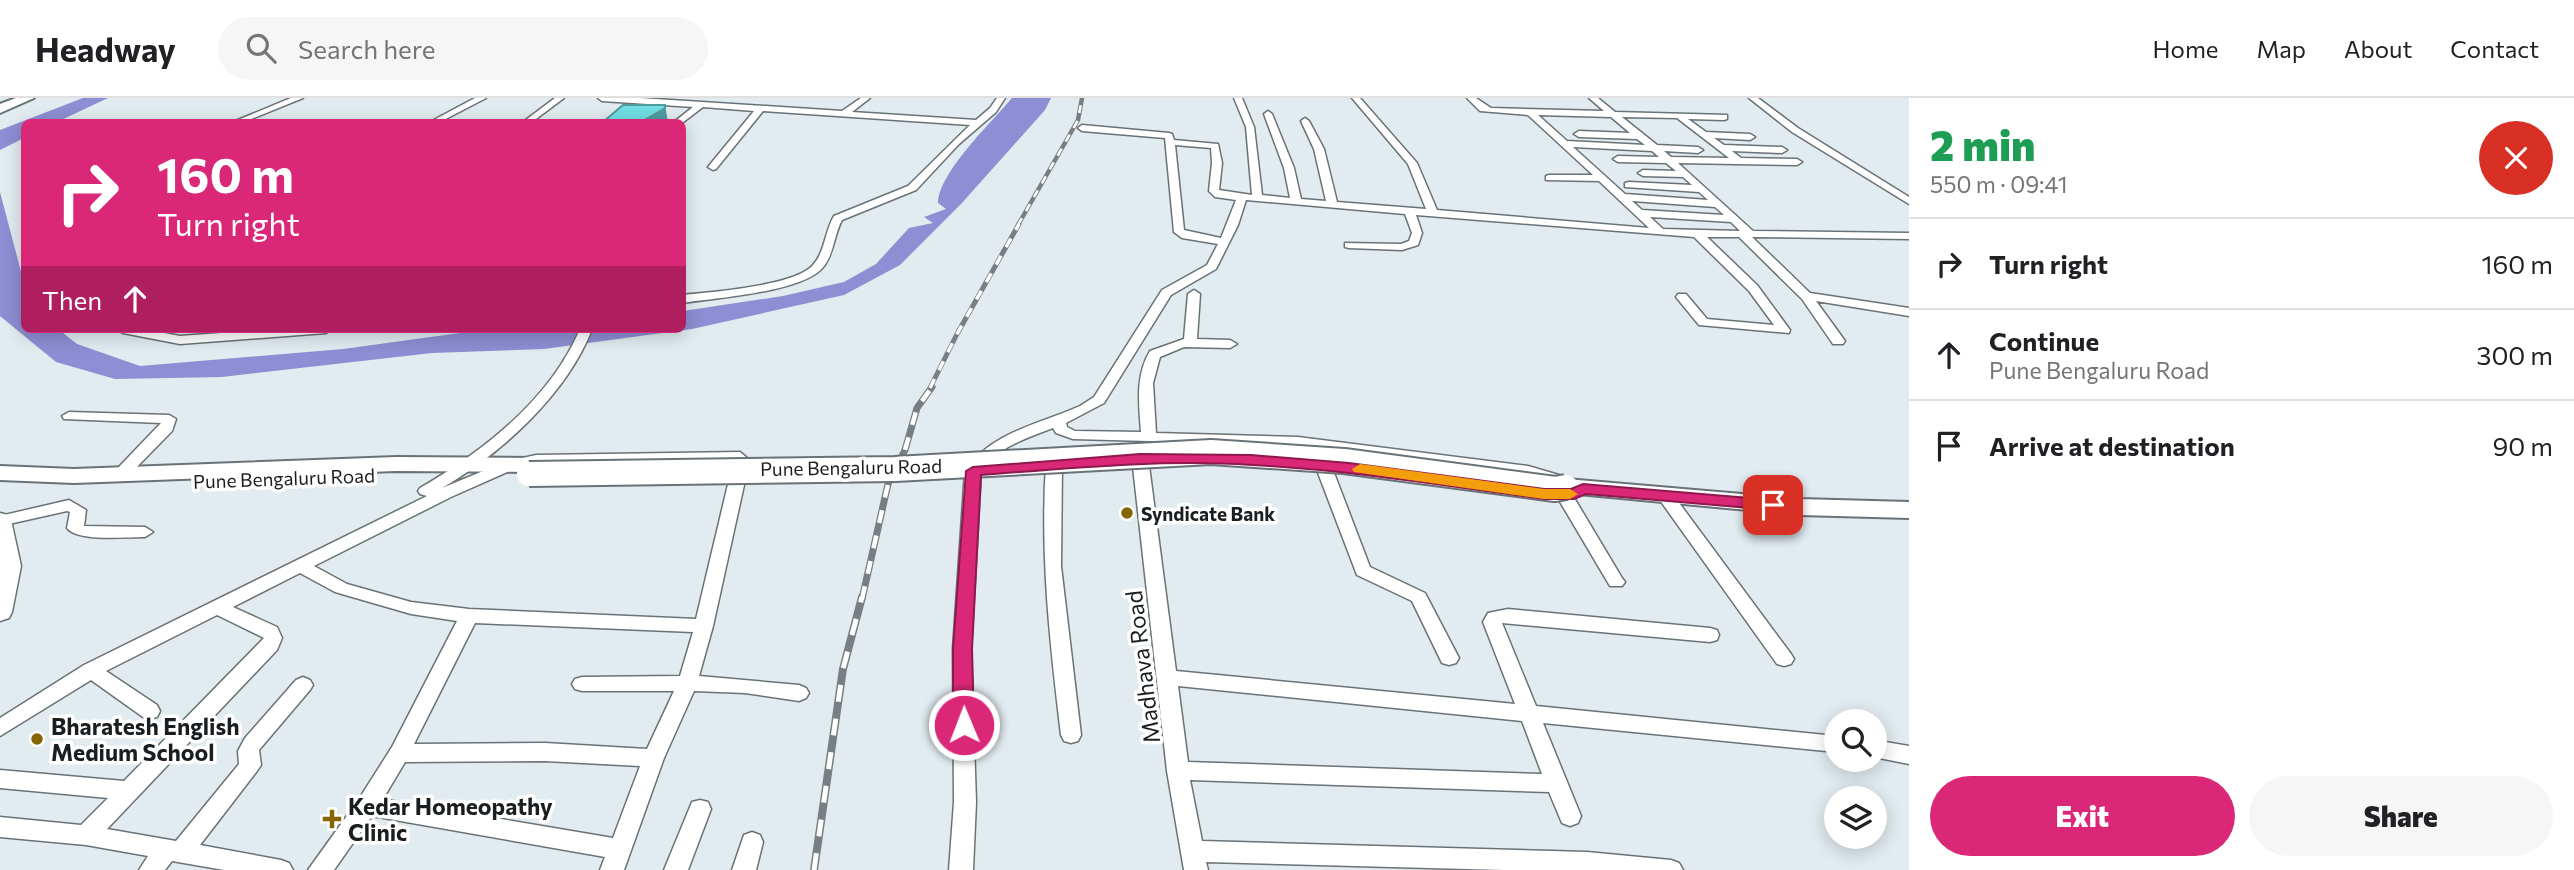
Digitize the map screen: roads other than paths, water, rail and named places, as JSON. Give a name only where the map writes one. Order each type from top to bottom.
[{"type":"main road","points":[[0,107],[21,98]]},
{"type":"main road","points":[[0,107],[29,98]]},
{"type":"main road","name":"Pune Bengaluru Road","points":[[1,477],[113,483],[502,470],[895,468],[1211,452],[1305,457],[1555,489],[1800,507],[1909,510]]},
{"type":"main road","points":[[1,477],[502,470]]},
{"type":"main road","points":[[0,521],[11,552],[8,583],[0,612]]},
{"type":"street","points":[[440,119],[482,98]]},
{"type":"street","points":[[531,119],[560,98]]},
{"type":"street","points":[[602,98],[664,100],[701,105],[978,123]]},
{"type":"street","points":[[844,114],[866,98]]},
{"type":"street","points":[[686,298],[784,282],[814,271],[827,250],[838,218],[912,188],[1000,98]]},
{"type":"street","points":[[1238,98],[1250,127],[1257,198]]},
{"type":"street","points":[[1356,98],[1412,163],[1433,213]]},
{"type":"street","points":[[1471,98],[1483,109],[1504,112],[1680,117],[1727,122],[1690,125]]},
{"type":"street","points":[[1489,98],[1504,112]]},
{"type":"street","points":[[1753,98],[1795,130],[1909,201]]},
{"type":"street","points":[[244,119],[294,99]]},
{"type":"street","points":[[1554,104],[1599,103],[1670,107]]},
{"type":"street","points":[[1599,103],[1670,160],[1718,204],[1806,296],[1839,341]]},
{"type":"street","points":[[682,119],[701,105]]},
{"type":"street","points":[[713,167],[760,108]]},
{"type":"street","points":[[1531,113],[1660,232]]},
{"type":"street","points":[[1268,114],[1289,168],[1296,200]]},
{"type":"street","points":[[1680,117],[1739,161]]},
{"type":"street","points":[[1305,121],[1318,149],[1332,203]]},
{"type":"street","points":[[1545,124],[1559,124]]},
{"type":"street","points":[[1629,127],[1576,129],[1640,136]]},
{"type":"street","points":[[1082,128],[1169,136],[1179,232],[1186,236],[1224,242]]},
{"type":"street","points":[[1704,135],[1749,137]]},
{"type":"street","points":[[1171,142],[1215,146],[1217,163],[1214,193],[1242,198],[1296,200],[1660,232],[1909,236]]},
{"type":"street","points":[[1567,144],[1656,149],[1782,150]]},
{"type":"street","points":[[1618,159],[1797,163]]},
{"type":"street","points":[[1643,173],[1686,174]]},
{"type":"street","points":[[1549,178],[1603,178]]},
{"type":"street","points":[[1629,185],[1702,189]]},
{"type":"street","points":[[1625,197],[1718,204]]},
{"type":"street","points":[[961,870],[965,802],[962,649],[973,471],[977,460],[990,450],[1086,411],[1099,400],[1166,293],[1174,286],[1206,272],[1224,242],[1242,198]]},
{"type":"street","points":[[1349,246],[1402,247],[1414,243],[1418,240],[1417,233],[1409,210]]},
{"type":"street","points":[[1640,213],[1733,219]]},
{"type":"street","points":[[1682,297],[1703,322],[1784,330],[1753,288],[1698,234]]},
{"type":"street","points":[[1190,342],[1194,294]]},
{"type":"street","points":[[1806,296],[1909,312]]},
{"type":"street","points":[[144,333],[180,340],[273,333]]},
{"type":"street","points":[[0,717],[85,665],[351,533],[502,470],[524,419],[574,355],[584,333]]},
{"type":"street","points":[[1149,436],[1147,388],[1151,360],[1163,349],[1190,342],[1230,344]]},
{"type":"street","points":[[69,416],[169,419],[167,428],[121,474]]},
{"type":"street","points":[[1058,422],[1061,430],[1073,435],[1149,436],[1341,446],[1528,471],[1563,480],[1571,490],[1616,582]]},
{"type":"street","points":[[0,728],[91,670],[445,493],[502,470],[536,460],[729,454],[739,458],[738,476],[704,626],[688,682],[653,758],[612,870]]},
{"type":"street","points":[[973,471],[1140,458],[1251,460],[1571,490]]},
{"type":"street","name":"Madhava Road","points":[[1140,458],[1169,678],[1178,771],[1195,860]]},
{"type":"street","points":[[1054,464],[1050,513],[1052,587],[1071,735]]},
{"type":"street","points":[[1323,465],[1363,571],[1419,597],[1449,657]]},
{"type":"street","points":[[1665,496],[1784,659]]},
{"type":"street","points":[[0,521],[69,505],[78,510],[75,528],[81,531],[145,532]]},
{"type":"street","points":[[301,566],[341,588],[411,608],[469,616],[704,626]]},
{"type":"street","points":[[86,835],[270,645],[273,638],[270,632],[217,607]]},
{"type":"street","points":[[320,870],[367,806],[399,753],[469,616]]},
{"type":"street","points":[[1570,816],[1492,622],[1499,616],[1710,635]]},
{"type":"street","points":[[91,670],[150,711]]},
{"type":"street","points":[[1169,678],[1824,743]]},
{"type":"street","points":[[582,684],[688,682],[760,687],[799,693]]},
{"type":"street","points":[[151,870],[174,851],[250,765],[248,751],[252,744],[303,685]]},
{"type":"street","points":[[1887,751],[1909,755]]},
{"type":"street","points":[[399,753],[545,752],[653,758]]},
{"type":"street","points":[[1178,771],[1555,783]]},
{"type":"street","points":[[0,779],[129,791]]},
{"type":"street","points":[[367,806],[620,849]]},
{"type":"street","points":[[676,870],[700,809]]},
{"type":"street","points":[[0,827],[86,835],[174,851],[210,864],[282,870]]},
{"type":"street","points":[[744,870],[752,842]]},
{"type":"street","points":[[1195,860],[1587,862],[1671,870]]},
{"type":"water","points":[[83,98],[108,98],[63,119],[29,119]]},
{"type":"water","points":[[1012,98],[1051,98],[1045,110],[961,204],[900,265],[844,295],[686,330],[686,311],[783,296],[844,282],[876,264],[909,228],[933,223],[924,217],[946,209],[938,203],[941,191],[947,177],[968,148]]},
{"type":"water","points":[[21,122],[21,140],[0,150],[0,130]]},
{"type":"water","points":[[0,192],[21,272],[21,333],[63,333],[77,344],[140,366],[343,349],[460,333],[662,333],[544,349],[432,353],[222,377],[115,379],[56,362],[0,316]]},
{"type":"railway","points":[[1018,225],[1078,120],[1082,98]]},
{"type":"railway","points":[[930,388],[1019,224]]},
{"type":"railway","points":[[862,599],[888,484],[905,450],[917,408],[932,387]]},
{"type":"railway","points":[[814,870],[843,669],[862,597]]},
{"type":"place","name":"Syndicate Bank","points":[[1127,513]]},
{"type":"place","name":"Bharatesh English Medium School","points":[[37,739]]},
{"type":"place","name":"Kedar Homeopathy Clinic","points":[[332,819]]}]
